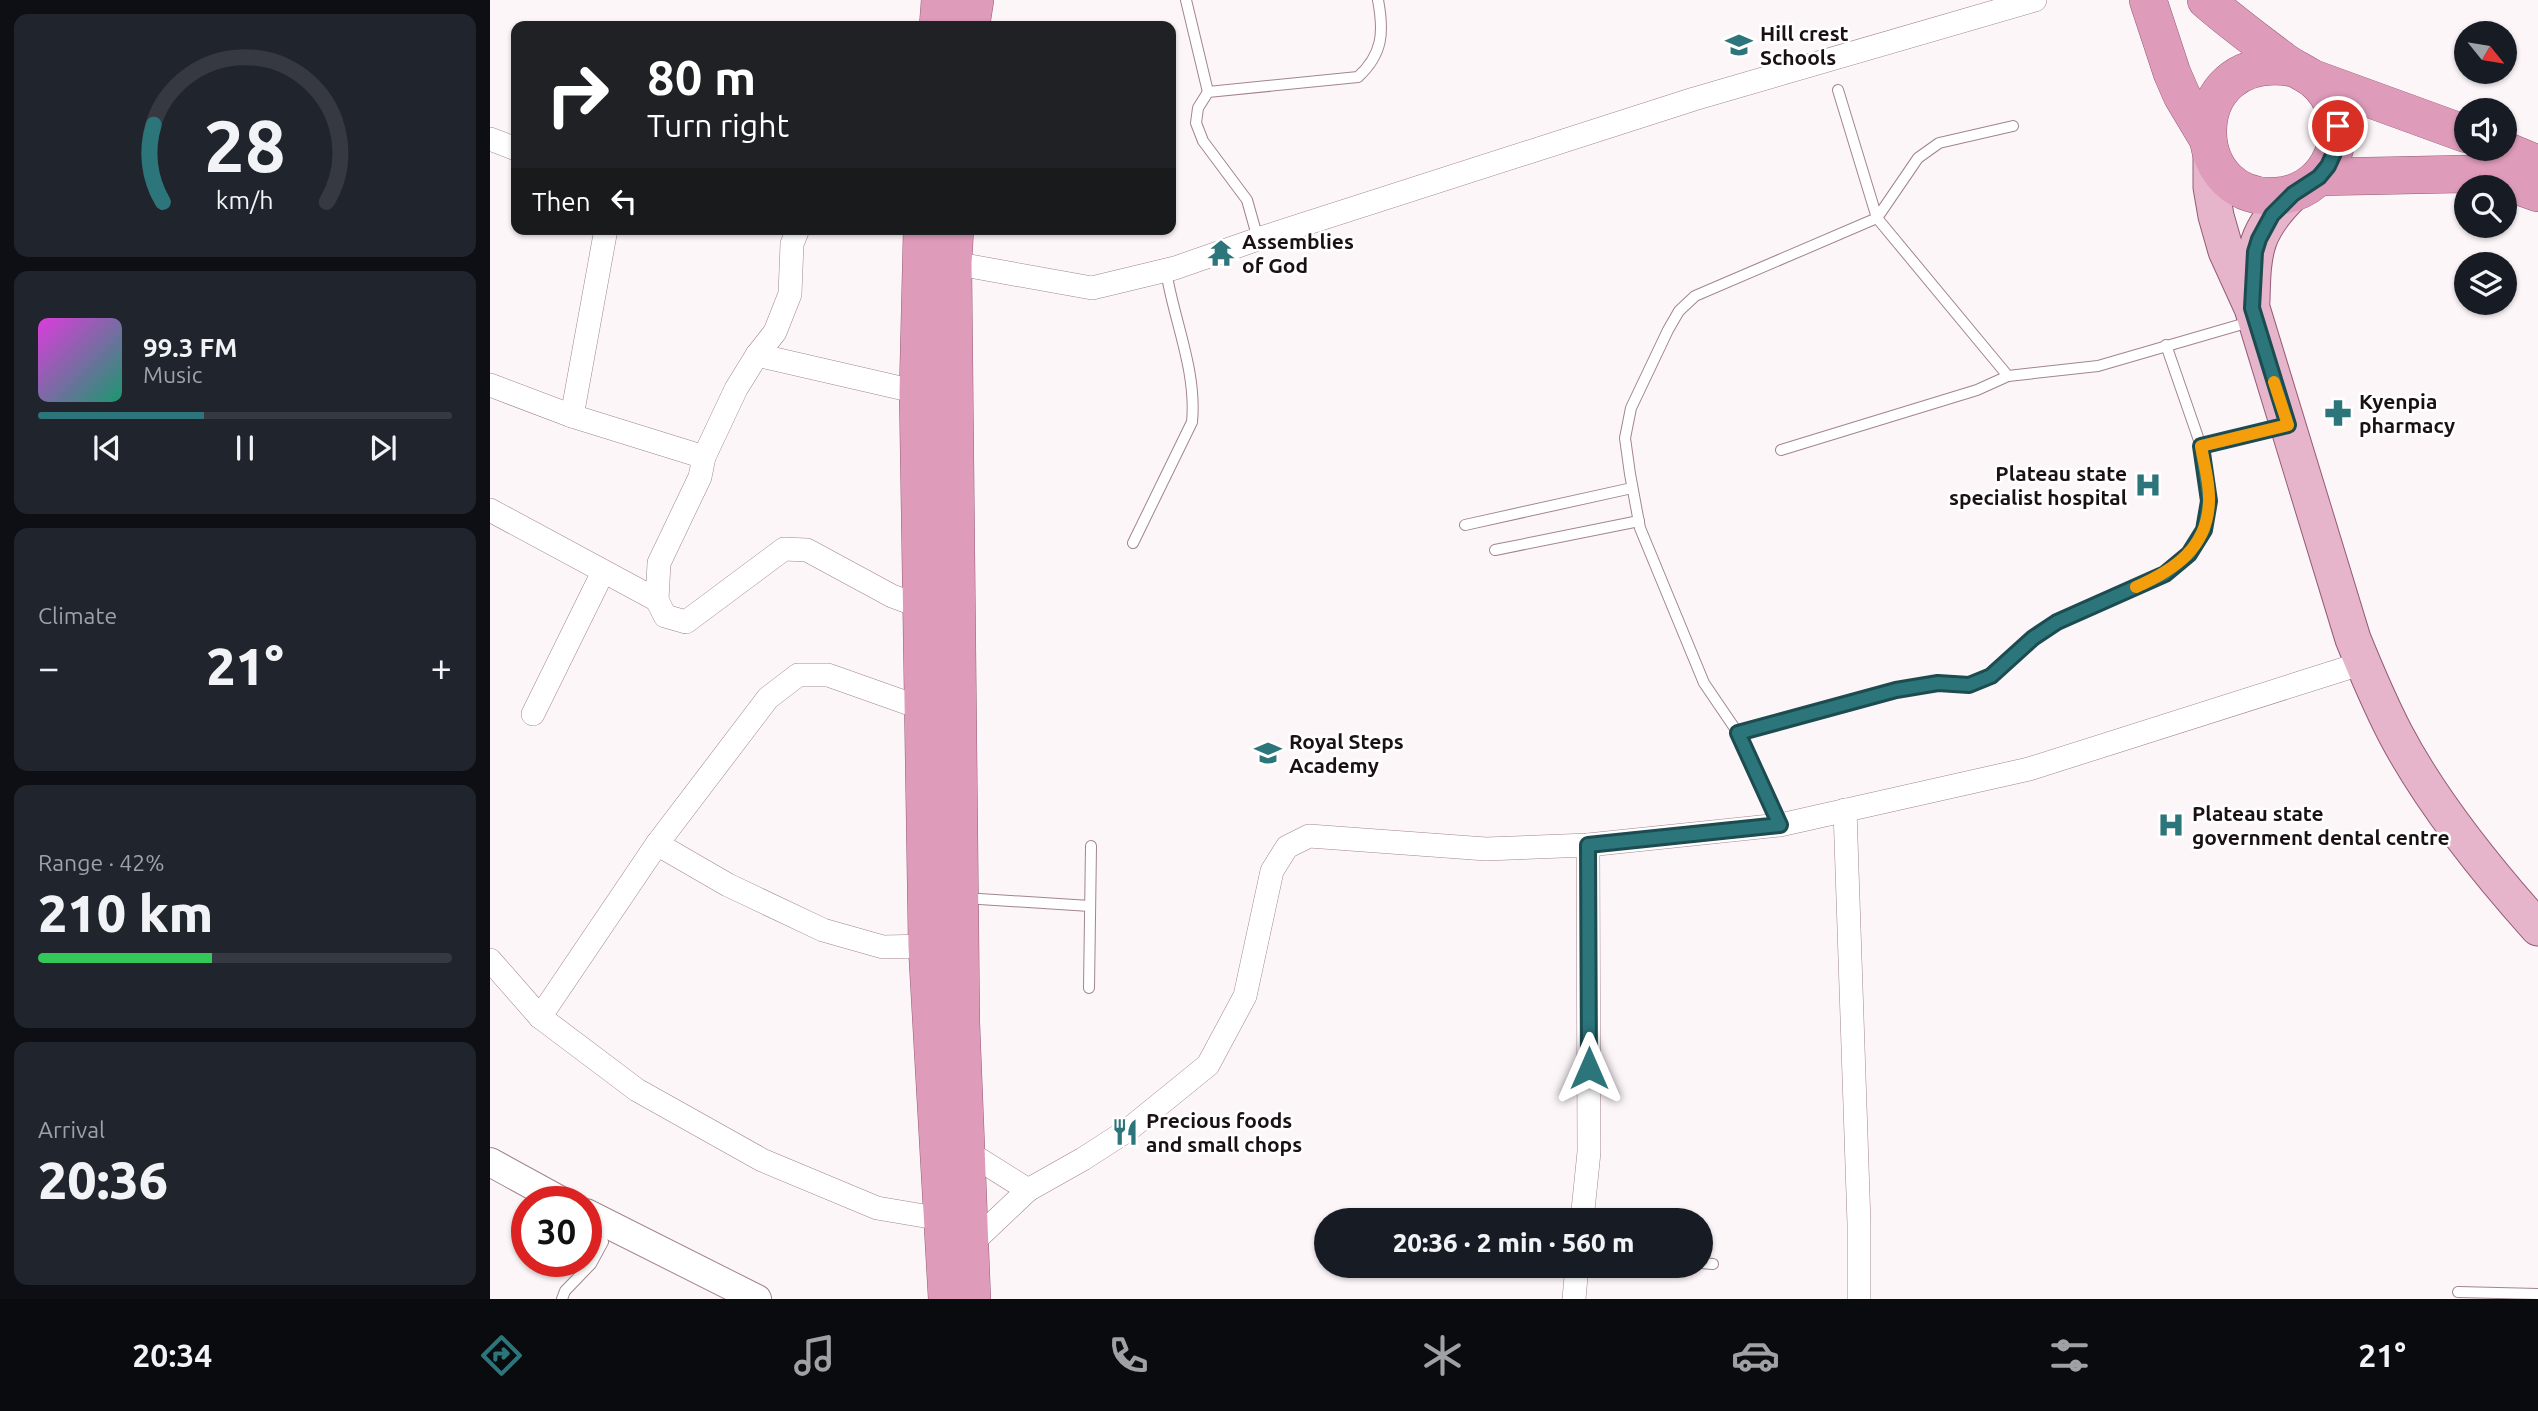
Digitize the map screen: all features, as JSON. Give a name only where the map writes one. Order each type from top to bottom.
[{"type":"highway","points":[[938,21],[940,0]]},
{"type":"highway","points":[[972,21],[975,0]]},
{"type":"highway","points":[[2148,0],[2182,96],[2222,174],[2236,187],[2273,197],[2306,185],[2464,174],[2504,181],[2538,193]]},
{"type":"highway","points":[[2206,0],[2302,73],[2330,99],[2338,126],[2334,153],[2306,185]]},
{"type":"highway","points":[[2209,146],[2208,117],[2214,100],[2225,85],[2239,74],[2257,67],[2275,65],[2454,130]]},
{"type":"highway","points":[[2517,155],[2538,164]]},
{"type":"highway","points":[[922,235],[918,392],[924,709],[960,897],[961,1022],[972,1299]]},
{"type":"highway","points":[[947,1299],[927,946],[942,807],[954,246]]},
{"type":"main road","points":[[2209,146],[2211,187],[2226,251],[2254,314],[2353,639],[2363,663],[2396,735],[2436,801],[2538,928]]},
{"type":"main road","points":[[2254,314],[2253,266],[2259,239],[2272,215],[2306,185]]},
{"type":"street","points":[[954,246],[1092,288],[1166,271],[1694,99],[2035,0]]},
{"type":"street","points":[[491,144],[511,148]]},
{"type":"street","points":[[572,416],[605,235]]},
{"type":"street","points":[[795,235],[792,244],[790,294],[775,332],[736,389],[704,457],[700,477],[659,563],[657,600],[665,616],[686,622],[784,549],[807,550],[892,596],[922,607]]},
{"type":"street","points":[[757,355],[918,392]]},
{"type":"street","points":[[490,385],[572,416],[704,457]]},
{"type":"street","points":[[490,510],[657,600]]},
{"type":"street","points":[[533,714],[603,572]]},
{"type":"street","points":[[970,1245],[1028,1190],[1128,1130],[1209,1065],[1244,996],[1272,871],[1287,847],[1310,836],[1486,849],[1588,845],[1780,825],[2029,769],[2363,663]]},
{"type":"street","points":[[540,1017],[657,844],[768,698],[798,675],[828,674],[924,709]]},
{"type":"street","points":[[1845,810],[1859,1224],[1859,1299]]},
{"type":"street","points":[[657,844],[728,885],[823,930],[883,947],[927,946]]},
{"type":"street","points":[[1583,1208],[1589,1152],[1588,845]]},
{"type":"street","points":[[490,960],[540,1017],[637,1090],[762,1160],[877,1208],[942,1219]]},
{"type":"street","points":[[966,1151],[1028,1190]]},
{"type":"street","points":[[490,1162],[534,1186]]},
{"type":"street","points":[[490,1182],[511,1194]]},
{"type":"street","points":[[602,1221],[757,1299]]},
{"type":"street","points":[[602,1242],[722,1299]]},
{"type":"street","points":[[1574,1299],[1576,1278]]},
{"type":"lane","points":[[1186,0],[1208,92],[1199,108],[1196,123],[1203,141],[1247,200],[1258,239]]},
{"type":"lane","points":[[1208,92],[1358,77],[1378,51],[1383,25],[1378,0]]},
{"type":"lane","points":[[1838,90],[1877,218],[2008,376]]},
{"type":"lane","points":[[1780,825],[1738,733],[1704,683],[1639,521],[1625,438],[1631,408],[1679,311],[1695,296],[1877,218],[1918,158],[1939,143],[2013,126]]},
{"type":"lane","points":[[1133,543],[1192,422],[1192,382],[1170,298],[1166,271]]},
{"type":"lane","points":[[1781,450],[1977,390],[2008,376],[2098,366],[2254,314]]},
{"type":"lane","points":[[1738,733],[1896,690],[1938,683],[1969,685],[1991,676],[2033,638],[2057,622],[2165,574],[2189,554],[2204,530],[2209,501],[2201,446],[2166,345]]},
{"type":"lane","points":[[2201,446],[2288,425]]},
{"type":"lane","points":[[1465,525],[1632,488]]},
{"type":"lane","points":[[1495,550],[1639,521]]},
{"type":"lane","points":[[1089,988],[1091,846]]},
{"type":"lane","points":[[960,897],[1090,906]]},
{"type":"lane","points":[[562,1299],[565,1291],[578,1277]]},
{"type":"lane","points":[[2458,1292],[2538,1294]]},
{"type":"slow traffic","points":[[2136,587],[2165,574],[2189,554],[2204,530],[2209,501],[2201,446],[2288,425],[2274,382]]},
{"type":"place","name":"Hill crest Schools","points":[[1739,45]]},
{"type":"place","name":"Assemblies of God","points":[[1221,253]]},
{"type":"place","name":"Kyenpia pharmacy","points":[[2338,413]]},
{"type":"place","name":"Plateau state specialist hospital","points":[[2148,485]]},
{"type":"place","name":"Royal Steps Academy","points":[[1268,753]]},
{"type":"place","name":"Plateau state government dental centre","points":[[2171,825]]},
{"type":"place","name":"Precious foods and small chops","points":[[1125,1132]]},
{"type":"route","points":[[1589,1068],[1588,845],[1780,825],[1738,733],[1896,690],[1938,683],[1969,685],[1991,676],[2033,638],[2057,622],[2165,574],[2189,554],[2204,530],[2209,501],[2201,446],[2288,425],[2252,308],[2255,252],[2272,215],[2293,194],[2319,177],[2328,166],[2334,153],[2338,126]]}]
